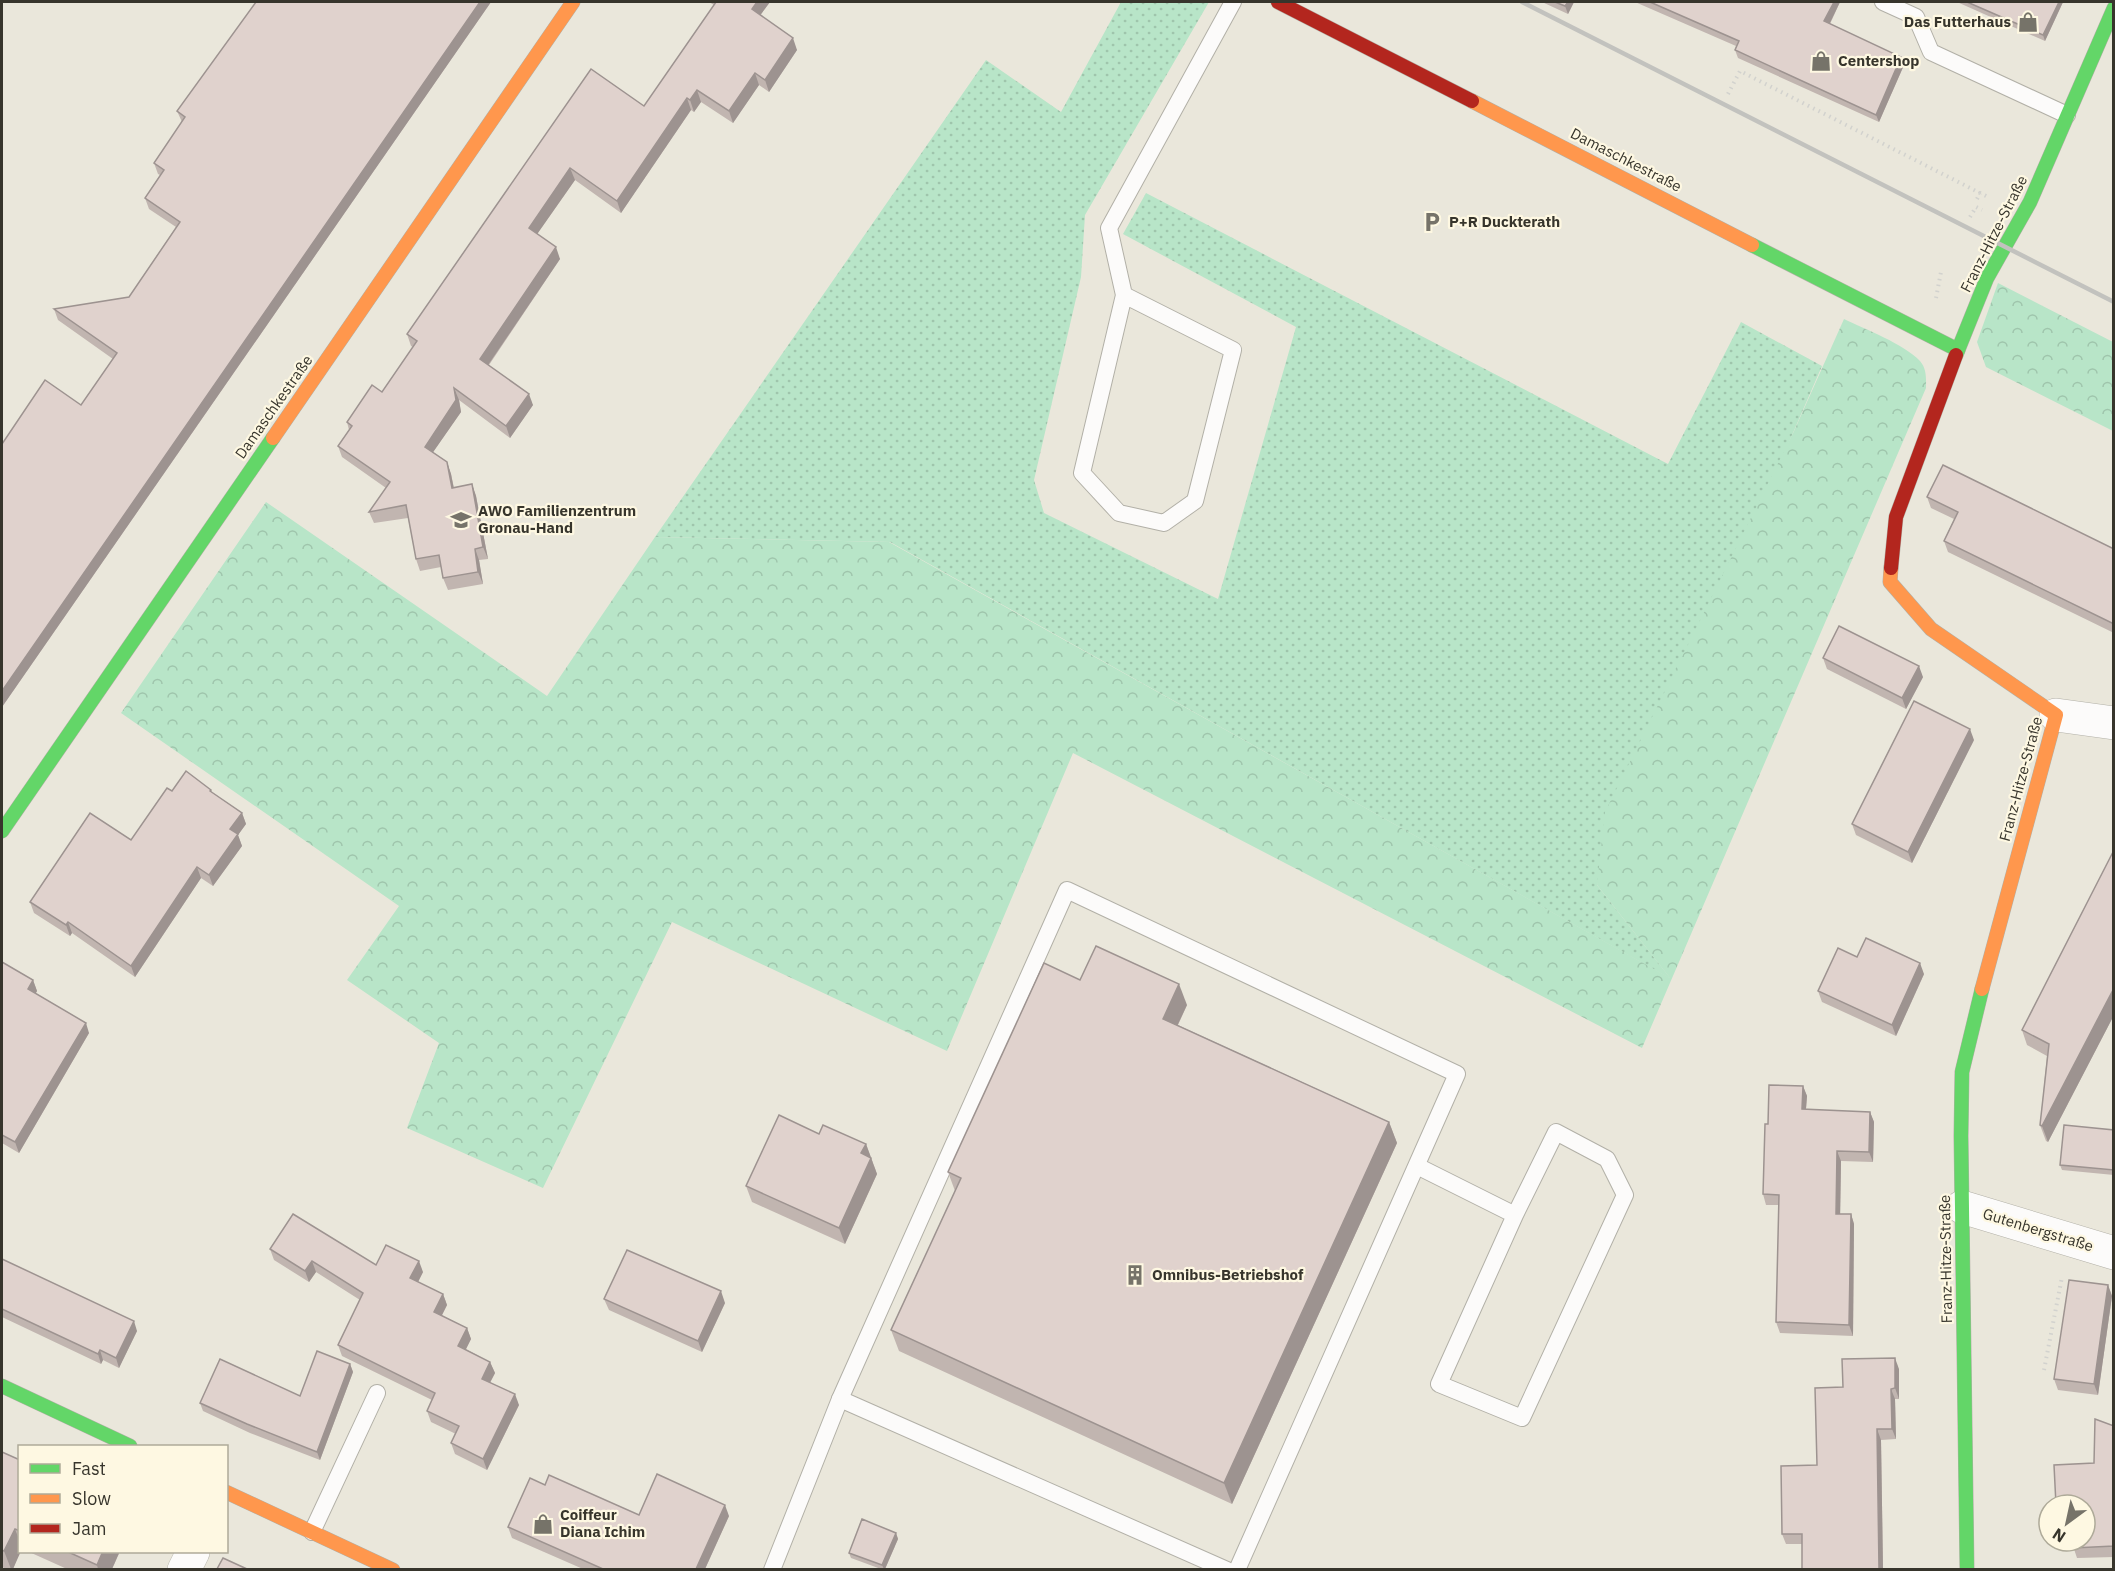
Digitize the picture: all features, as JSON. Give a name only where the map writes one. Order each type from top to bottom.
[{"type":"street","name":"Damaschkestraße","points":[[2,831],[573,2]]},
{"type":"street","name":"Damaschkestraße","points":[[1278,2],[1958,350]]},
{"type":"street","name":"Franz-Hitze-Straße","points":[[1967,1569],[1962,1072],[1993,944],[2056,715],[1931,629],[1890,582],[1896,517],[1987,278],[2030,202],[2114,8]]},
{"type":"street","points":[[2056,715],[2114,723]]},
{"type":"street","name":"Gutenbergstraße","points":[[1962,1207],[2114,1253]]},
{"type":"street","points":[[2,1386],[128,1445]]},
{"type":"street","points":[[228,1493],[393,1569]]},
{"type":"street","points":[[184,1569],[191,1553]]},
{"type":"lane","points":[[1124,295],[1233,350],[1195,501],[1164,523],[1119,513],[1082,473],[1124,295],[1109,228],[1233,2]]},
{"type":"lane","points":[[1883,2],[1916,17],[1931,52],[2067,115]]},
{"type":"lane","points":[[772,1569],[840,1400],[1067,890],[1457,1074],[1237,1569]]},
{"type":"lane","points":[[1556,1132],[1607,1159],[1625,1195],[1522,1418],[1439,1384],[1515,1215],[1556,1132]]},
{"type":"lane","points":[[1417,1166],[1515,1215]]},
{"type":"lane","points":[[312,1532],[377,1393]]},
{"type":"lane","points":[[840,1400],[1227,1569]]},
{"type":"path","points":[[1728,94],[1740,71],[1980,193]]},
{"type":"path","points":[[1970,217],[1976,207],[1988,213]]},
{"type":"path","points":[[2044,1370],[2070,1238]]},
{"type":"green space","points":[[1121,2],[1209,2],[1085,215],[1081,277],[1034,480],[1044,513],[1218,599],[1296,327],[1123,234],[1146,193],[1668,464],[1741,322],[1822,366],[1597,885],[1671,979],[890,542],[655,537],[986,60],[1061,112]]},
{"type":"green space","points":[[1998,283],[2113,342],[2113,431],[1986,367],[1977,342]]},
{"type":"green space","points":[[1844,319],[1884,337],[1913,355],[1924,367],[1926,388],[1642,1048],[1073,753],[947,1051],[672,922],[543,1188],[407,1128],[439,1043],[347,980],[399,906],[121,713],[266,502],[547,696],[655,537],[889,542],[1670,978],[1597,885],[1605,812],[1794,431]]},
{"type":"building","points":[[256,2],[480,2],[2,691],[2,444],[45,380],[81,405],[117,353],[54,309],[129,297],[180,222],[145,198],[164,170],[154,163],[185,117],[177,111]]},
{"type":"building","points":[[716,2],[757,2],[752,9],[793,38],[765,80],[755,73],[729,111],[697,90],[690,100],[687,98],[617,201],[570,168],[529,228],[556,247],[480,359],[529,394],[506,426],[454,388],[456,400],[425,447],[447,462],[452,488],[472,484],[483,547],[475,549],[478,572],[443,578],[439,555],[416,559],[406,505],[369,512],[390,482],[338,446],[352,426],[347,422],[372,385],[382,392],[417,341],[407,334],[591,69],[644,106]]},
{"type":"building","points":[[1555,2],[1568,2],[1565,6]]},
{"type":"building","name":"Centershop","points":[[1650,2],[1834,2],[1824,21],[1901,57],[1876,115],[1735,50],[1739,41]]},
{"type":"building","name":"Das Futterhaus","points":[[1967,2],[2059,2],[2043,35]]},
{"type":"building","points":[[1943,465],[2114,549],[2114,624],[1944,541],[1958,512],[1927,497]]},
{"type":"building","points":[[1839,626],[1919,666],[1902,698],[1823,658]]},
{"type":"building","points":[[1914,701],[1970,729],[1908,852],[1852,824]]},
{"type":"building","points":[[186,771],[242,813],[230,829],[238,834],[209,875],[197,867],[131,966],[68,922],[66,925],[30,902],[90,813],[131,840],[167,788],[172,791]]},
{"type":"building","points":[[2114,850],[2114,988],[2042,1126],[2040,1125],[2049,1044],[2022,1030]]},
{"type":"building","points":[[1866,938],[1920,963],[1892,1025],[1818,991],[1838,948],[1857,957]]},
{"type":"building","name":"Omnibus-Betriebshof","points":[[1096,946],[1179,984],[1163,1019],[1389,1122],[1224,1483],[891,1330],[961,1178],[948,1172],[1044,963],[1080,980]]},
{"type":"building","points":[[2,962],[33,980],[28,989],[86,1023],[15,1142],[2,1135]]},
{"type":"building","points":[[1769,1085],[1803,1086],[1802,1109],[1870,1112],[1869,1152],[1837,1151],[1836,1214],[1851,1214],[1849,1325],[1776,1322],[1779,1195],[1763,1194],[1765,1124],[1768,1124]]},
{"type":"building","points":[[779,1115],[819,1134],[823,1125],[866,1144],[861,1153],[871,1158],[839,1228],[746,1186]]},
{"type":"building","points":[[2064,1125],[2114,1130],[2114,1170],[2060,1165]]},
{"type":"building","points":[[293,1214],[376,1265],[386,1245],[419,1261],[410,1278],[443,1294],[434,1312],[467,1328],[458,1346],[490,1362],[482,1379],[515,1394],[483,1459],[451,1443],[459,1426],[427,1411],[435,1393],[338,1345],[363,1293],[312,1261],[305,1271],[270,1249]]},
{"type":"building","points":[[627,1250],[721,1291],[698,1341],[604,1299]]},
{"type":"building","points":[[2,1259],[134,1321],[116,1358],[100,1350],[98,1354],[2,1309]]},
{"type":"building","points":[[2069,1280],[2108,1285],[2094,1384],[2054,1379]]},
{"type":"building","points":[[317,1351],[350,1364],[317,1452],[200,1403],[220,1359],[300,1396]]},
{"type":"building","points":[[1895,1358],[1895,1388],[1891,1389],[1892,1429],[1877,1429],[1879,1569],[1802,1569],[1802,1534],[1782,1534],[1781,1466],[1817,1465],[1815,1388],[1843,1387],[1842,1359]]},
{"type":"building","points":[[2095,1419],[2114,1426],[2114,1546],[2097,1547],[2097,1493],[2055,1493],[2054,1465],[2094,1463]]},
{"type":"building","points":[[2,1452],[18,1459],[18,1530],[15,1529],[4,1551],[2,1550]]},
{"type":"building","points":[[657,1474],[725,1505],[696,1569],[603,1569],[508,1527],[530,1478],[545,1485],[549,1475],[639,1515]]},
{"type":"building","points":[[862,1519],[896,1533],[882,1565],[849,1553]]},
{"type":"building","points":[[70,1553],[102,1553],[97,1565]]},
{"type":"building","points":[[223,1558],[247,1569],[217,1569]]},
{"type":"railway","points":[[1522,2],[2114,302]]},
{"type":"traffic: fast","points":[[1956,355],[1987,278],[2030,202],[2114,8]]},
{"type":"traffic: fast","points":[[1752,245],[1958,350]]},
{"type":"traffic: fast","points":[[2,831],[273,438]]},
{"type":"traffic: fast","points":[[1967,1570],[1962,1072],[1982,989]]},
{"type":"traffic: fast","points":[[2,1386],[128,1445]]},
{"type":"traffic: slow","points":[[273,438],[573,2]]},
{"type":"traffic: slow","points":[[1472,101],[1752,245]]},
{"type":"traffic: slow","points":[[1891,568],[1890,582],[1931,629],[2056,715],[1982,989]]},
{"type":"traffic: slow","points":[[228,1493],[393,1570]]},
{"type":"traffic: jam","points":[[1278,2],[1472,101]]},
{"type":"traffic: jam","points":[[1891,568],[1896,517],[1956,355]]},
{"type":"place","name":"Das Futterhaus","points":[[2028,22]]},
{"type":"place","name":"Centershop","points":[[1821,61]]},
{"type":"place","name":"P+R Duckterath","points":[[1432,222]]},
{"type":"place","name":"AWO Familienzentrum Gronau-Hand","points":[[461,520]]},
{"type":"place","name":"Omnibus-Betriebshof","points":[[1135,1275]]},
{"type":"place","name":"Coiffeur Diana Ichim","points":[[543,1524]]}]
